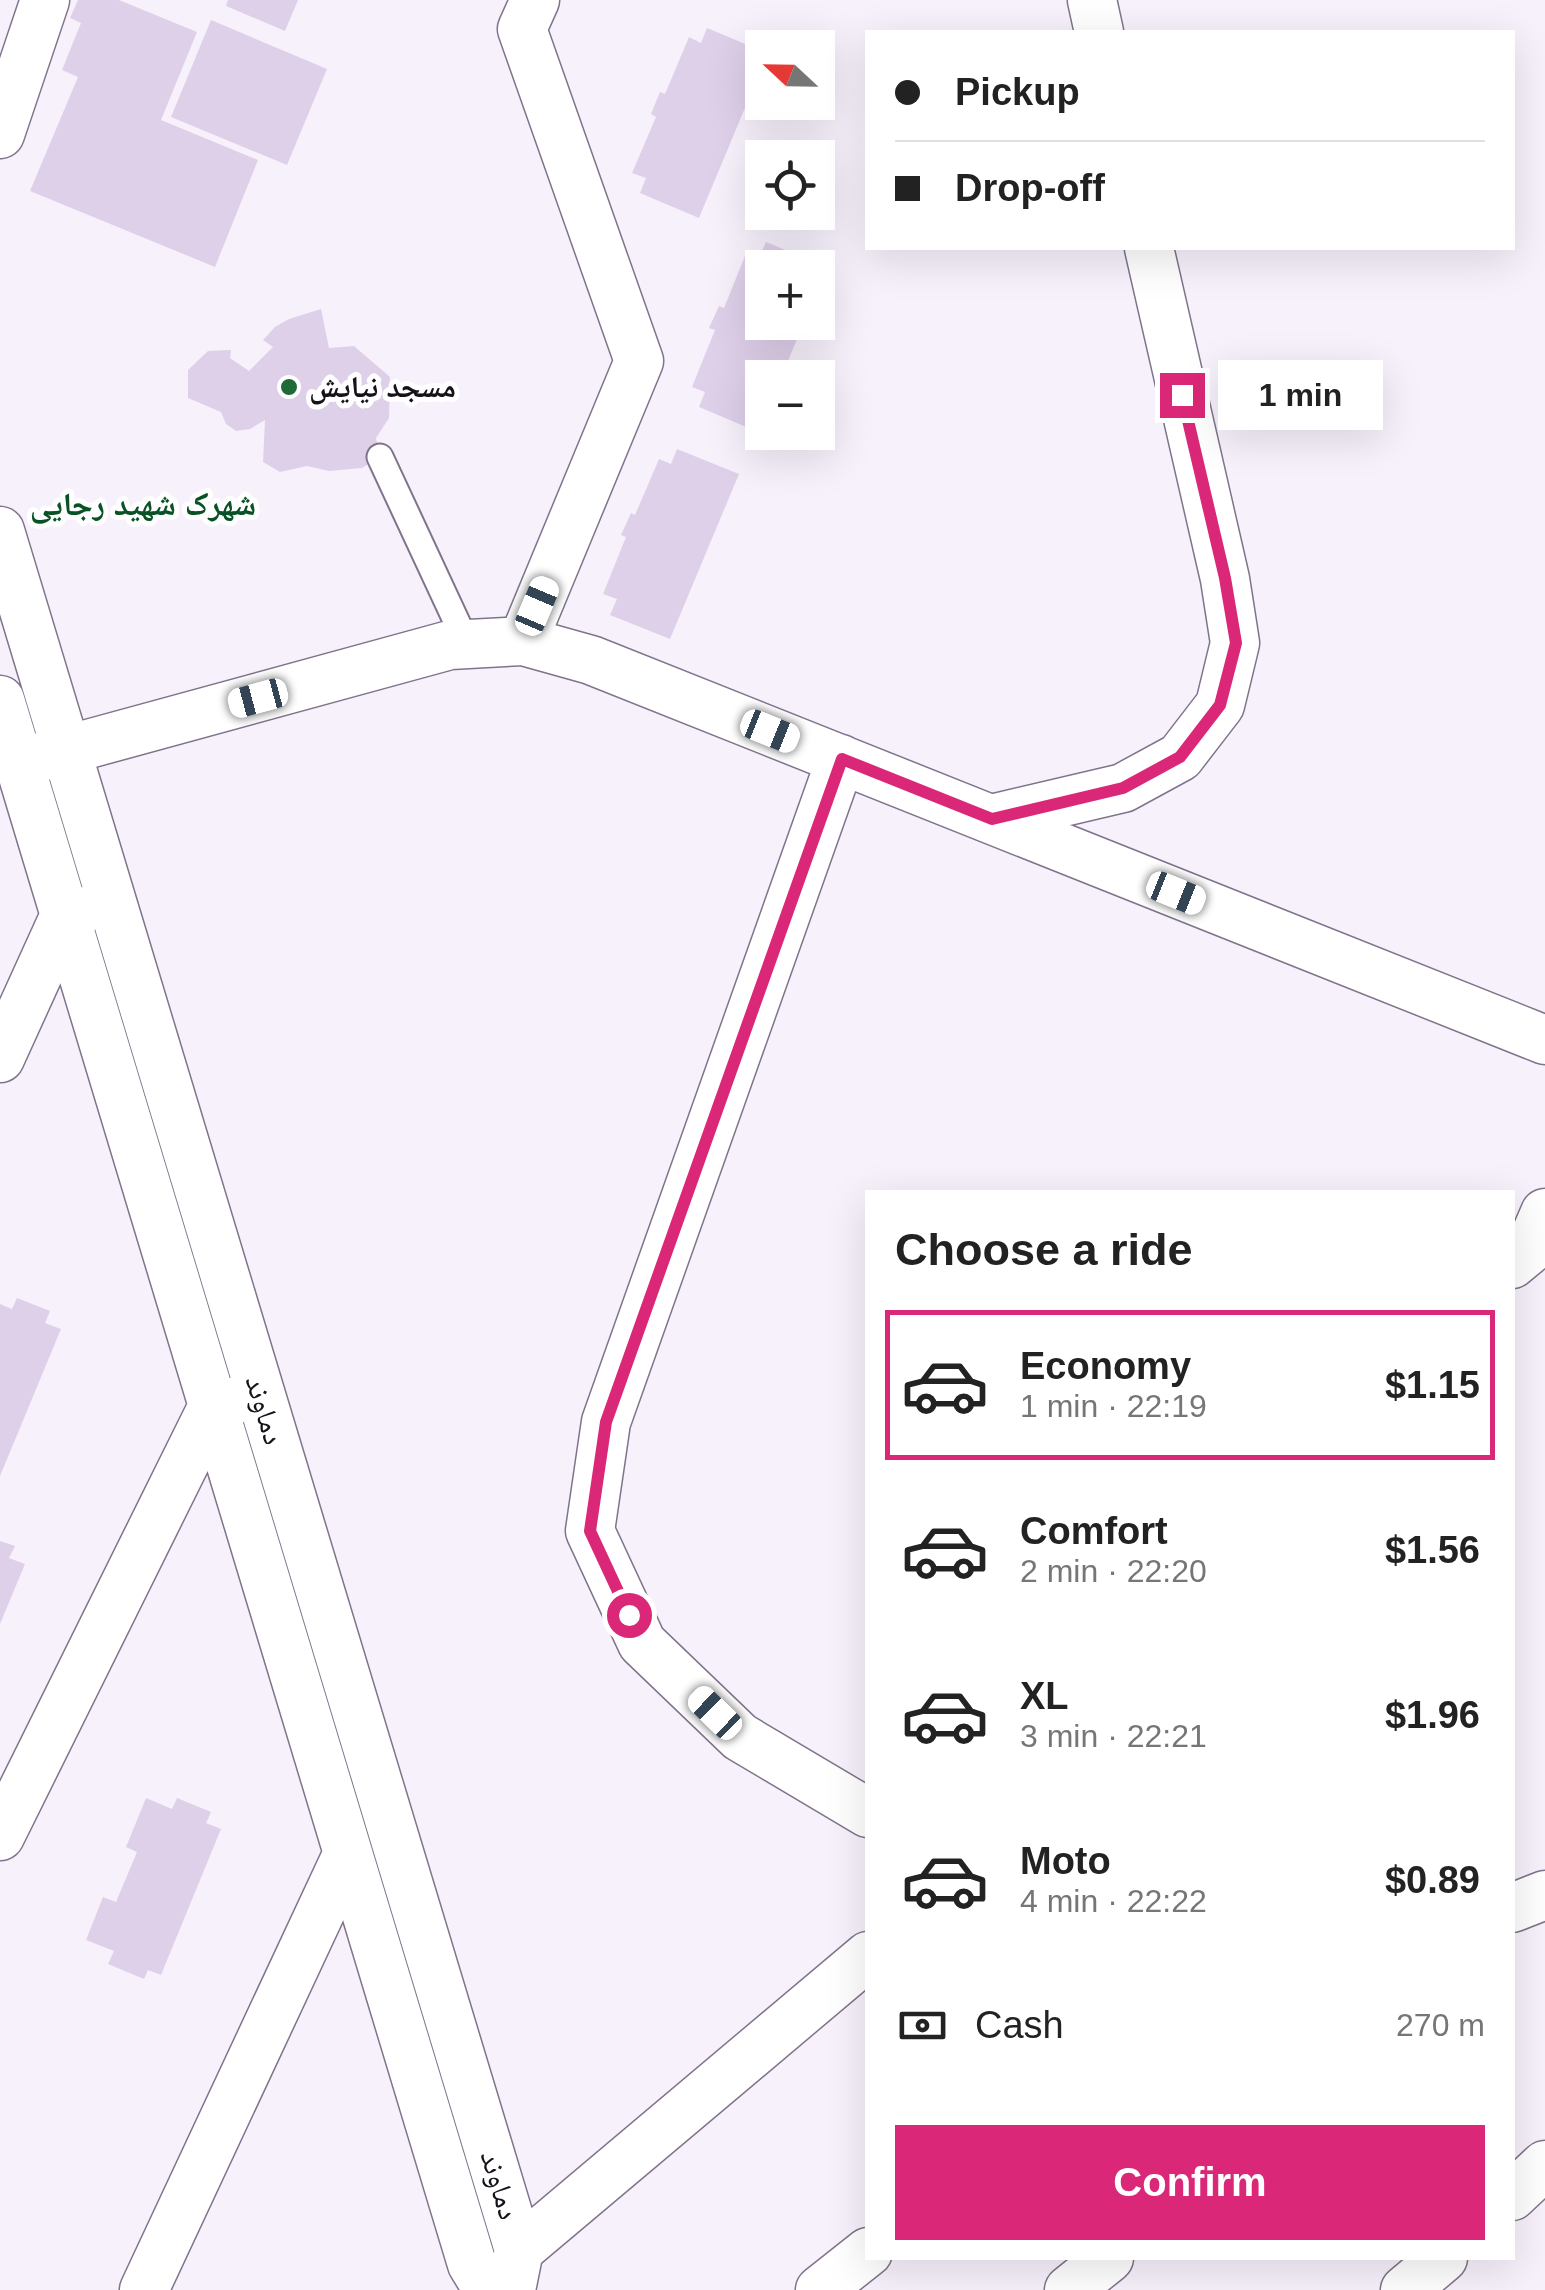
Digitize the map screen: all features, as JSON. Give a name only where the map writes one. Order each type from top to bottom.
[{"type":"street","points":[[0,134],[45,0]]},
{"type":"street","points":[[523,640],[639,361],[522,29],[535,0]]},
{"type":"street","points":[[1092,0],[1099,30]]},
{"type":"street","points":[[992,819],[1123,788],[1180,757],[1220,705],[1236,643],[1225,578],[1149,250]]},
{"type":"street","name":"دماوند","points":[[0,531],[260,1393],[515,2270]]},
{"type":"street","points":[[19,763],[450,644],[523,640],[592,660],[1545,1040]]},
{"type":"street","name":"دماوند","points":[[0,700],[472,2264],[488,2290]]},
{"type":"street","points":[[842,759],[606,1422],[590,1531],[642,1643],[740,1736],[865,1811]]},
{"type":"street","points":[[0,1058],[66,916],[112,902]]},
{"type":"street","points":[[1515,1262],[1529,1250],[1545,1213]]},
{"type":"street","points":[[0,1836],[213,1406],[260,1393]]},
{"type":"street","points":[[144,2290],[348,1853]]},
{"type":"street","points":[[1515,1907],[1545,1895]]},
{"type":"street","points":[[515,2270],[865,1959]]},
{"type":"street","points":[[1515,2193],[1545,2165]]},
{"type":"street","points":[[820,2290],[865,2254]]},
{"type":"street","points":[[1069,2290],[1106,2260]]},
{"type":"street","points":[[1405,2290],[1441,2260]]},
{"type":"lane","points":[[380,457],[467,644]]},
{"type":"building","points":[[78,0],[119,0],[197,32],[161,120],[258,160],[215,267],[30,191],[78,77],[62,70],[81,23],[70,18]]},
{"type":"building","points":[[228,0],[298,0],[285,31],[226,6]]},
{"type":"building","points":[[211,20],[327,69],[287,165],[171,117]]},
{"type":"building","points":[[707,28],[745,44],[745,108],[699,218],[640,193],[646,178],[632,173],[656,117],[651,114],[660,92],[665,94],[689,37],[701,43]]},
{"type":"building","points":[[766,242],[786,250],[763,250]]},
{"type":"building","points":[[745,256],[745,340],[797,340],[788,360],[745,360],[745,426],[699,407],[705,392],[692,387],[715,330],[709,328],[719,306],[724,308]]},
{"type":"building","name":"مسجد نیایش","points":[[321,309],[329,348],[354,346],[390,377],[389,418],[376,438],[380,457],[362,468],[329,471],[307,466],[280,472],[263,462],[265,420],[250,429],[236,431],[226,424],[221,412],[188,398],[188,370],[208,351],[231,350],[230,358],[249,371],[273,347],[263,340],[275,327]]},
{"type":"building","points":[[677,449],[739,474],[670,639],[610,615],[617,599],[603,594],[626,537],[621,535],[631,513],[635,515],[659,459],[671,464]]},
{"type":"building","points":[[17,1298],[50,1311],[45,1323],[61,1329],[0,1476],[0,1304],[12,1309]]},
{"type":"building","points":[[0,1541],[15,1546],[9,1558],[25,1564],[0,1624]]},
{"type":"building","points":[[146,1798],[172,1809],[177,1798],[211,1812],[206,1823],[221,1829],[161,1975],[148,1970],[144,1979],[108,1964],[114,1951],[86,1940],[103,1897],[116,1902],[137,1852],[126,1847]]},
{"type":"place","name":"مسجد نیایش","points":[[289,387]]},
{"type":"district","name":"شهرک شهید رجایی","points":[[143,504]]},
{"type":"route","points":[[629,1615],[590,1531],[606,1422],[842,759],[992,819],[1123,788],[1180,757],[1220,705],[1236,643],[1225,578],[1182,395]]}]
